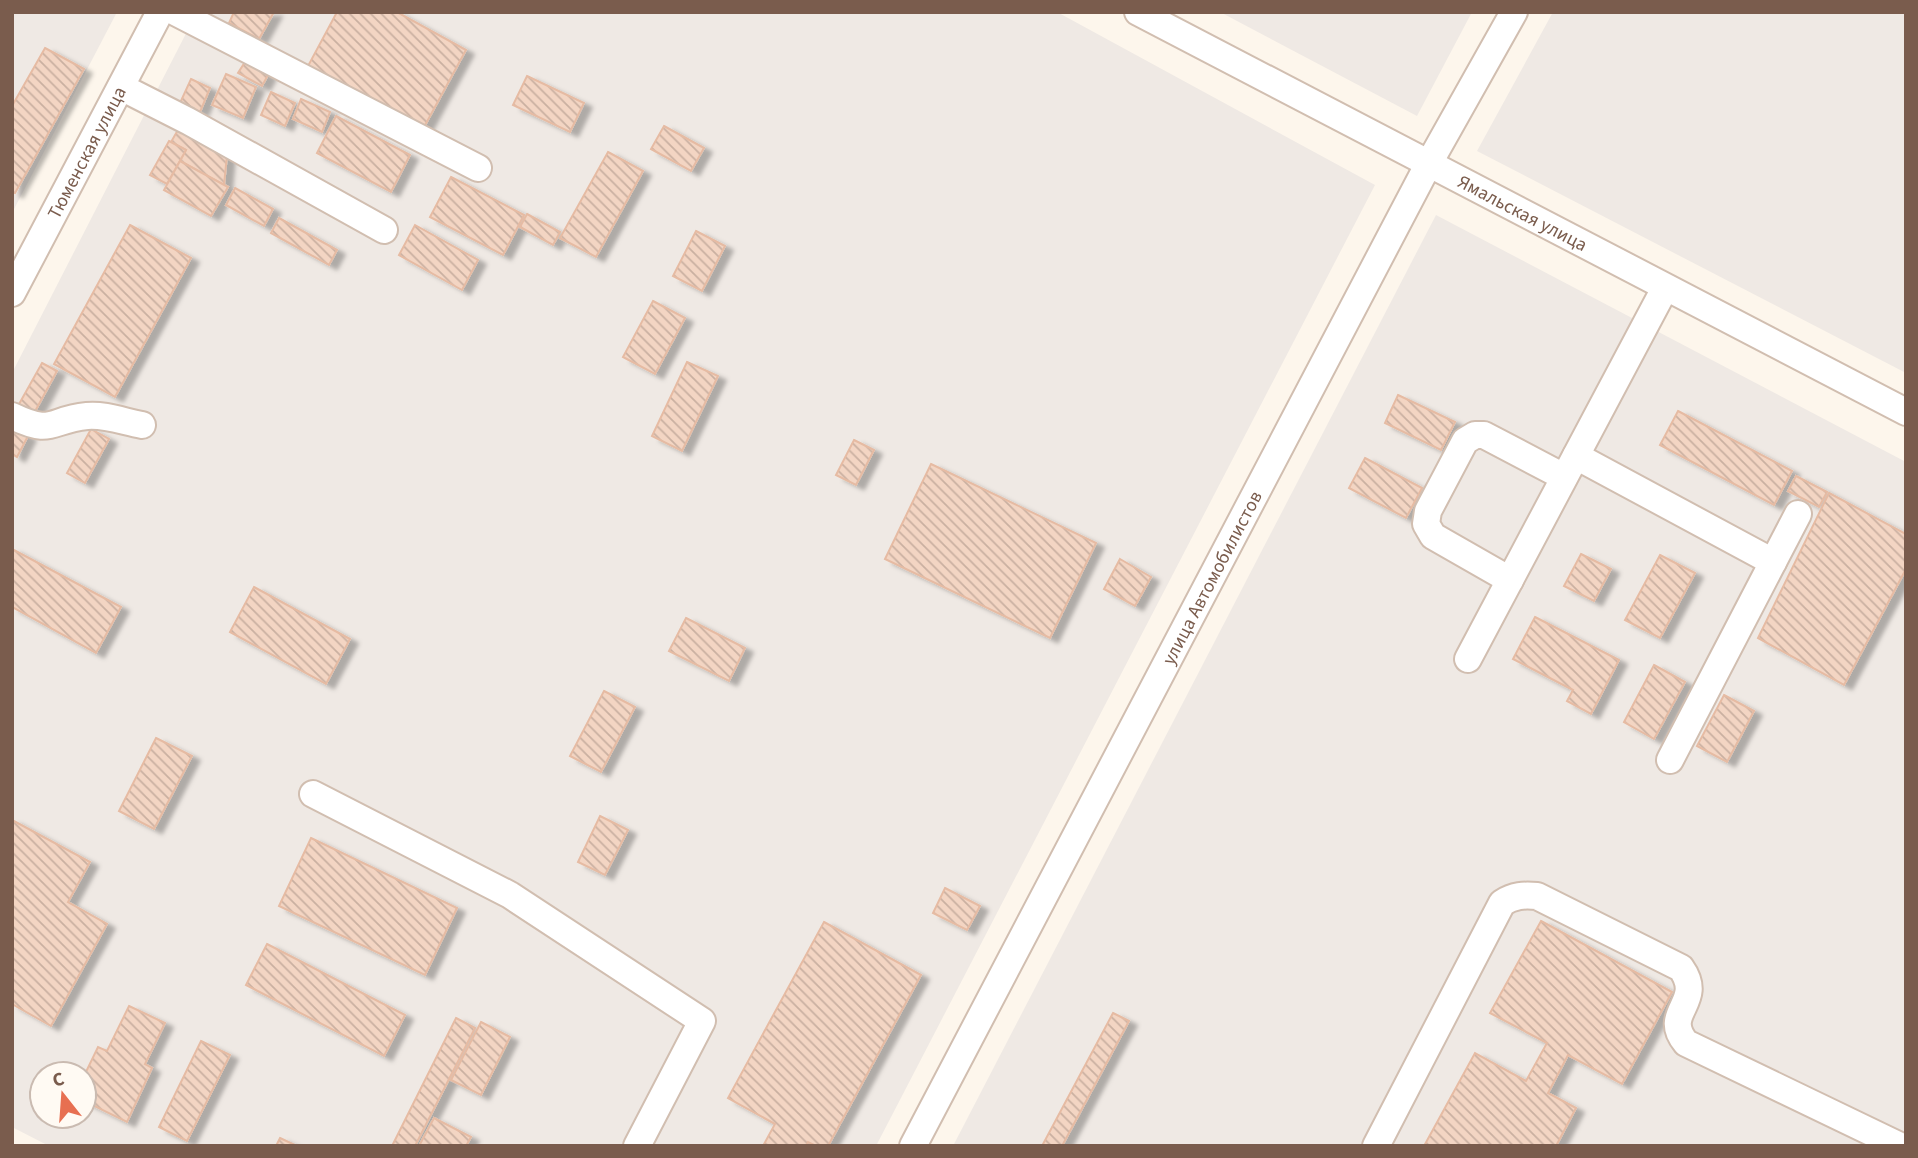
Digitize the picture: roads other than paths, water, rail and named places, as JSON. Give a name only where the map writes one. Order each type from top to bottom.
[{"type":"street","name":"Тюменская улица","points":[[12,293],[160,12]]},
{"type":"street","points":[[175,12],[478,168]]},
{"type":"street","name":"Ямальская улица","points":[[1139,12],[1906,412]]},
{"type":"street","name":"улица Автомобилистов","points":[[913,1146],[1428,165],[1514,12]]},
{"type":"street","points":[[121,87],[188,121],[384,230]]},
{"type":"street","points":[[1468,659],[1665,288]]},
{"type":"street","points":[[12,416],[34,426],[47,427],[86,416],[142,425]]},
{"type":"street","points":[[1510,580],[1433,536],[1426,524],[1428,510],[1465,441],[1475,435],[1484,435],[1570,467],[1773,562]]},
{"type":"street","points":[[1670,760],[1798,514]]},
{"type":"street","points":[[313,794],[510,895],[702,1021],[637,1146]]},
{"type":"street","points":[[1376,1146],[1502,903],[1511,897],[1525,895],[1537,896],[1681,968],[1689,979],[1690,988],[1677,1021],[1678,1034],[1686,1044],[1900,1146]]}]
